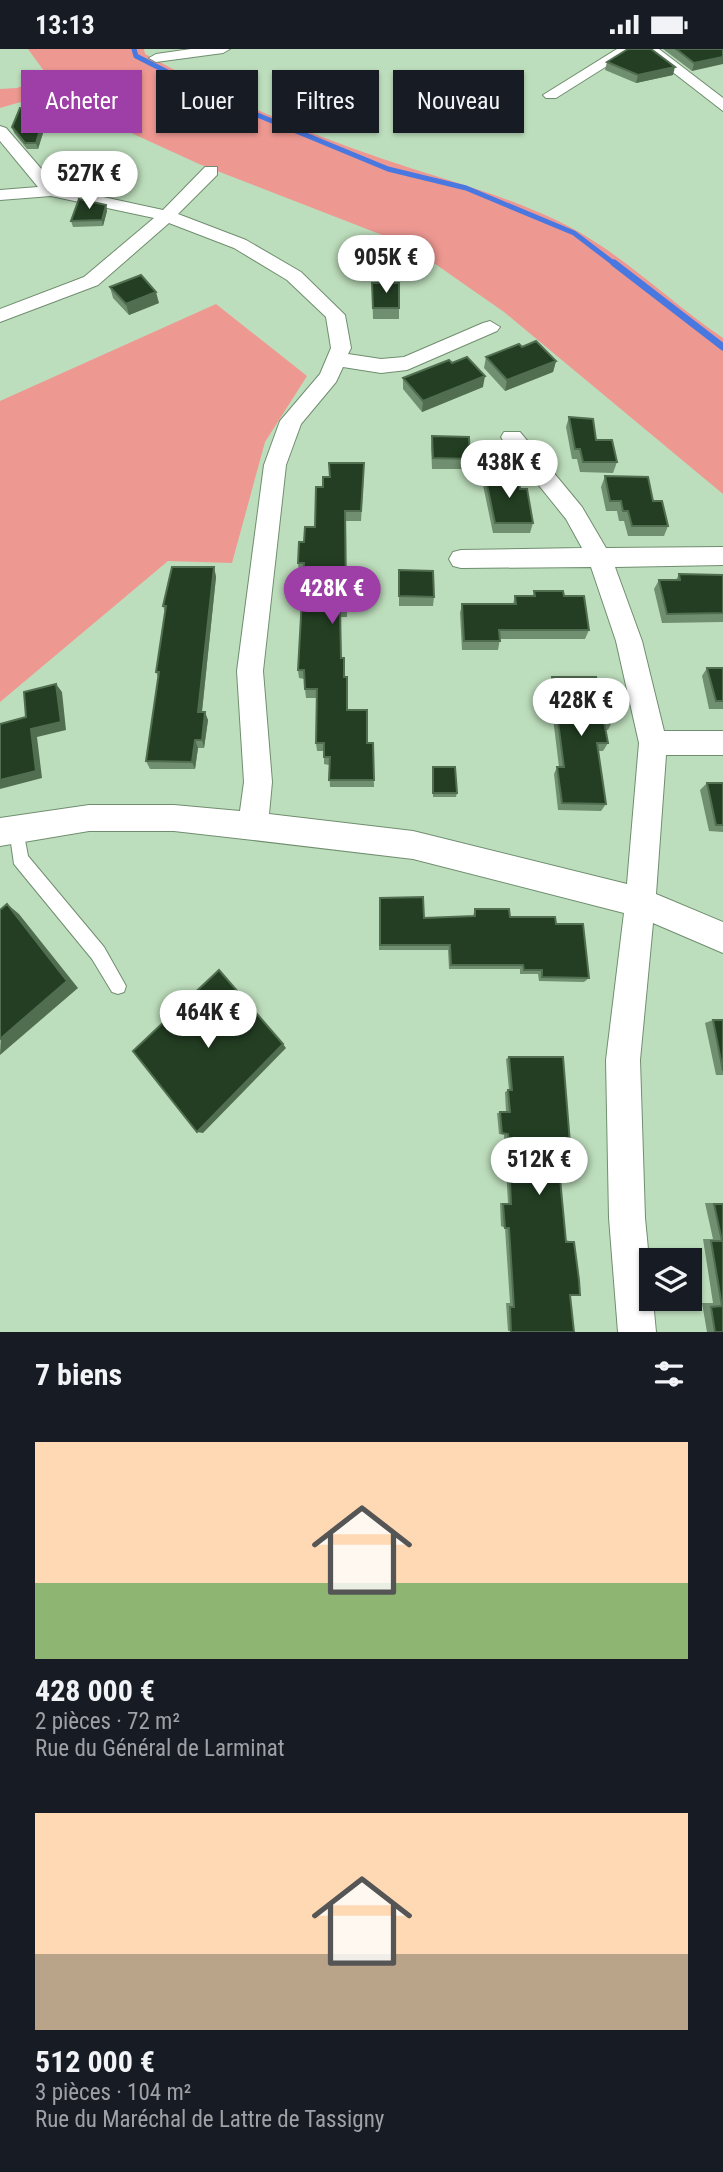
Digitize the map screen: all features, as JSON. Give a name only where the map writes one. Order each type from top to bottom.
[{"type":"street","points":[[156,58],[223,49]]},
{"type":"street","points":[[551,95],[627,49]]},
{"type":"street","points":[[650,49],[723,106]]},
{"type":"street","points":[[0,131],[51,191]]},
{"type":"street","points":[[0,316],[91,281],[167,216],[211,171]]},
{"type":"street","points":[[0,195],[51,191],[167,216],[240,244],[294,276],[335,315],[341,348],[329,377],[291,421],[275,465],[250,671],[258,782],[253,826]]},
{"type":"street","points":[[336,359],[381,366],[407,363],[490,327]]},
{"type":"street","points":[[512,437],[574,513],[600,558],[629,641],[653,743],[623,1060],[627,1218],[638,1332]]},
{"type":"street","points":[[461,559],[723,557]]},
{"type":"street","points":[[653,743],[723,743]]},
{"type":"street","points":[[9,831],[89,818],[174,818],[413,845],[640,902],[723,938]]},
{"type":"lane","points":[[9,831],[20,859],[98,953],[118,986]]},
{"type":"shaded area","points":[[28,49],[144,49],[145,54],[176,70],[156,70],[156,133],[258,133],[258,111],[272,117],[272,133],[311,133],[472,187],[558,221],[602,246],[723,338],[723,494],[504,312],[408,245],[199,164],[131,133],[142,133],[142,70],[43,70]]},
{"type":"shaded area","points":[[21,86],[21,102],[0,108],[0,89]]},
{"type":"shaded area","points":[[216,304],[307,376],[265,442],[232,563],[168,561],[0,702],[0,401]]},
{"type":"building","points":[[628,49],[651,49],[675,67],[638,75],[607,62]]},
{"type":"building","points":[[676,49],[723,49],[723,57],[694,63]]},
{"type":"building","points":[[21,108],[21,133],[39,133],[36,143],[25,143],[12,127]]},
{"type":"building","points":[[79,199],[106,205],[102,220],[71,221]]},
{"type":"building","points":[[141,275],[156,292],[126,304],[110,287]]},
{"type":"building","points":[[372,283],[399,283],[399,308],[373,308]]},
{"type":"building","points":[[536,341],[556,361],[507,380],[486,357],[519,344],[522,347]]},
{"type":"building","points":[[467,357],[485,376],[423,401],[403,378],[449,360],[452,363]]},
{"type":"building","points":[[569,417],[593,419],[596,440],[612,440],[617,462],[583,462],[580,449],[575,449]]},
{"type":"building","points":[[432,436],[469,437],[470,459],[433,458]]},
{"type":"building","points":[[329,463],[364,463],[361,511],[345,511],[346,608],[340,608],[341,658],[344,658],[344,677],[347,677],[347,710],[367,710],[367,743],[373,743],[374,780],[329,780],[330,757],[324,757],[324,743],[316,743],[317,689],[305,689],[304,670],[298,670],[304,563],[298,563],[299,542],[304,542],[305,527],[315,527],[316,487],[323,487],[323,477],[330,477]]},
{"type":"building","points":[[485,475],[518,475],[520,489],[527,489],[533,523],[495,523]]},
{"type":"building","points":[[605,476],[648,477],[653,501],[662,501],[668,526],[632,526],[628,511],[623,511],[621,501],[610,501]]},
{"type":"building","points":[[172,567],[214,567],[198,712],[205,712],[202,740],[195,740],[192,762],[146,761],[159,672],[156,672],[166,606],[163,606]]},
{"type":"building","points":[[399,570],[433,571],[434,597],[399,596]]},
{"type":"building","points":[[679,574],[723,575],[723,613],[667,614],[659,580],[680,580]]},
{"type":"building","points":[[534,591],[563,591],[564,596],[584,596],[589,630],[499,630],[500,641],[464,641],[462,604],[516,604],[515,596],[535,596]]},
{"type":"building","points":[[707,668],[723,668],[723,701],[716,701]]},
{"type":"building","points":[[552,677],[596,677],[599,696],[607,696],[612,722],[604,722],[608,743],[597,743],[606,804],[562,803],[557,767],[564,767]]},
{"type":"building","points":[[56,684],[61,722],[31,729],[36,771],[0,780],[0,724],[26,717],[24,692]]},
{"type":"building","points":[[433,767],[455,767],[457,793],[433,793]]},
{"type":"building","points":[[707,783],[723,783],[723,825],[716,825]]},
{"type":"building","points":[[423,897],[424,918],[475,916],[475,909],[509,909],[510,917],[555,917],[556,924],[583,924],[589,978],[542,977],[542,970],[524,970],[523,965],[451,965],[450,945],[380,945],[380,898]]},
{"type":"building","points":[[7,904],[67,981],[0,1039],[0,910]]},
{"type":"building","points":[[219,970],[283,1044],[197,1132],[133,1051]]},
{"type":"building","points":[[713,1020],[723,1020],[723,1071]]},
{"type":"building","points":[[509,1057],[563,1057],[572,1168],[559,1168],[566,1242],[574,1242],[579,1280],[580,1295],[570,1295],[574,1332],[511,1332],[510,1307],[514,1307],[509,1228],[505,1228],[503,1204],[511,1204],[508,1134],[502,1133],[500,1112],[510,1112],[508,1090],[512,1090]]},
{"type":"building","points":[[714,1204],[723,1204],[723,1332],[715,1332],[711,1307],[722,1306],[711,1241],[722,1241]]},
{"type":"waterway","points":[[134,49],[136,56],[185,81],[192,88],[388,169],[466,188],[574,233],[616,265]]},
{"type":"waterway","points":[[614,263],[723,347]]}]
